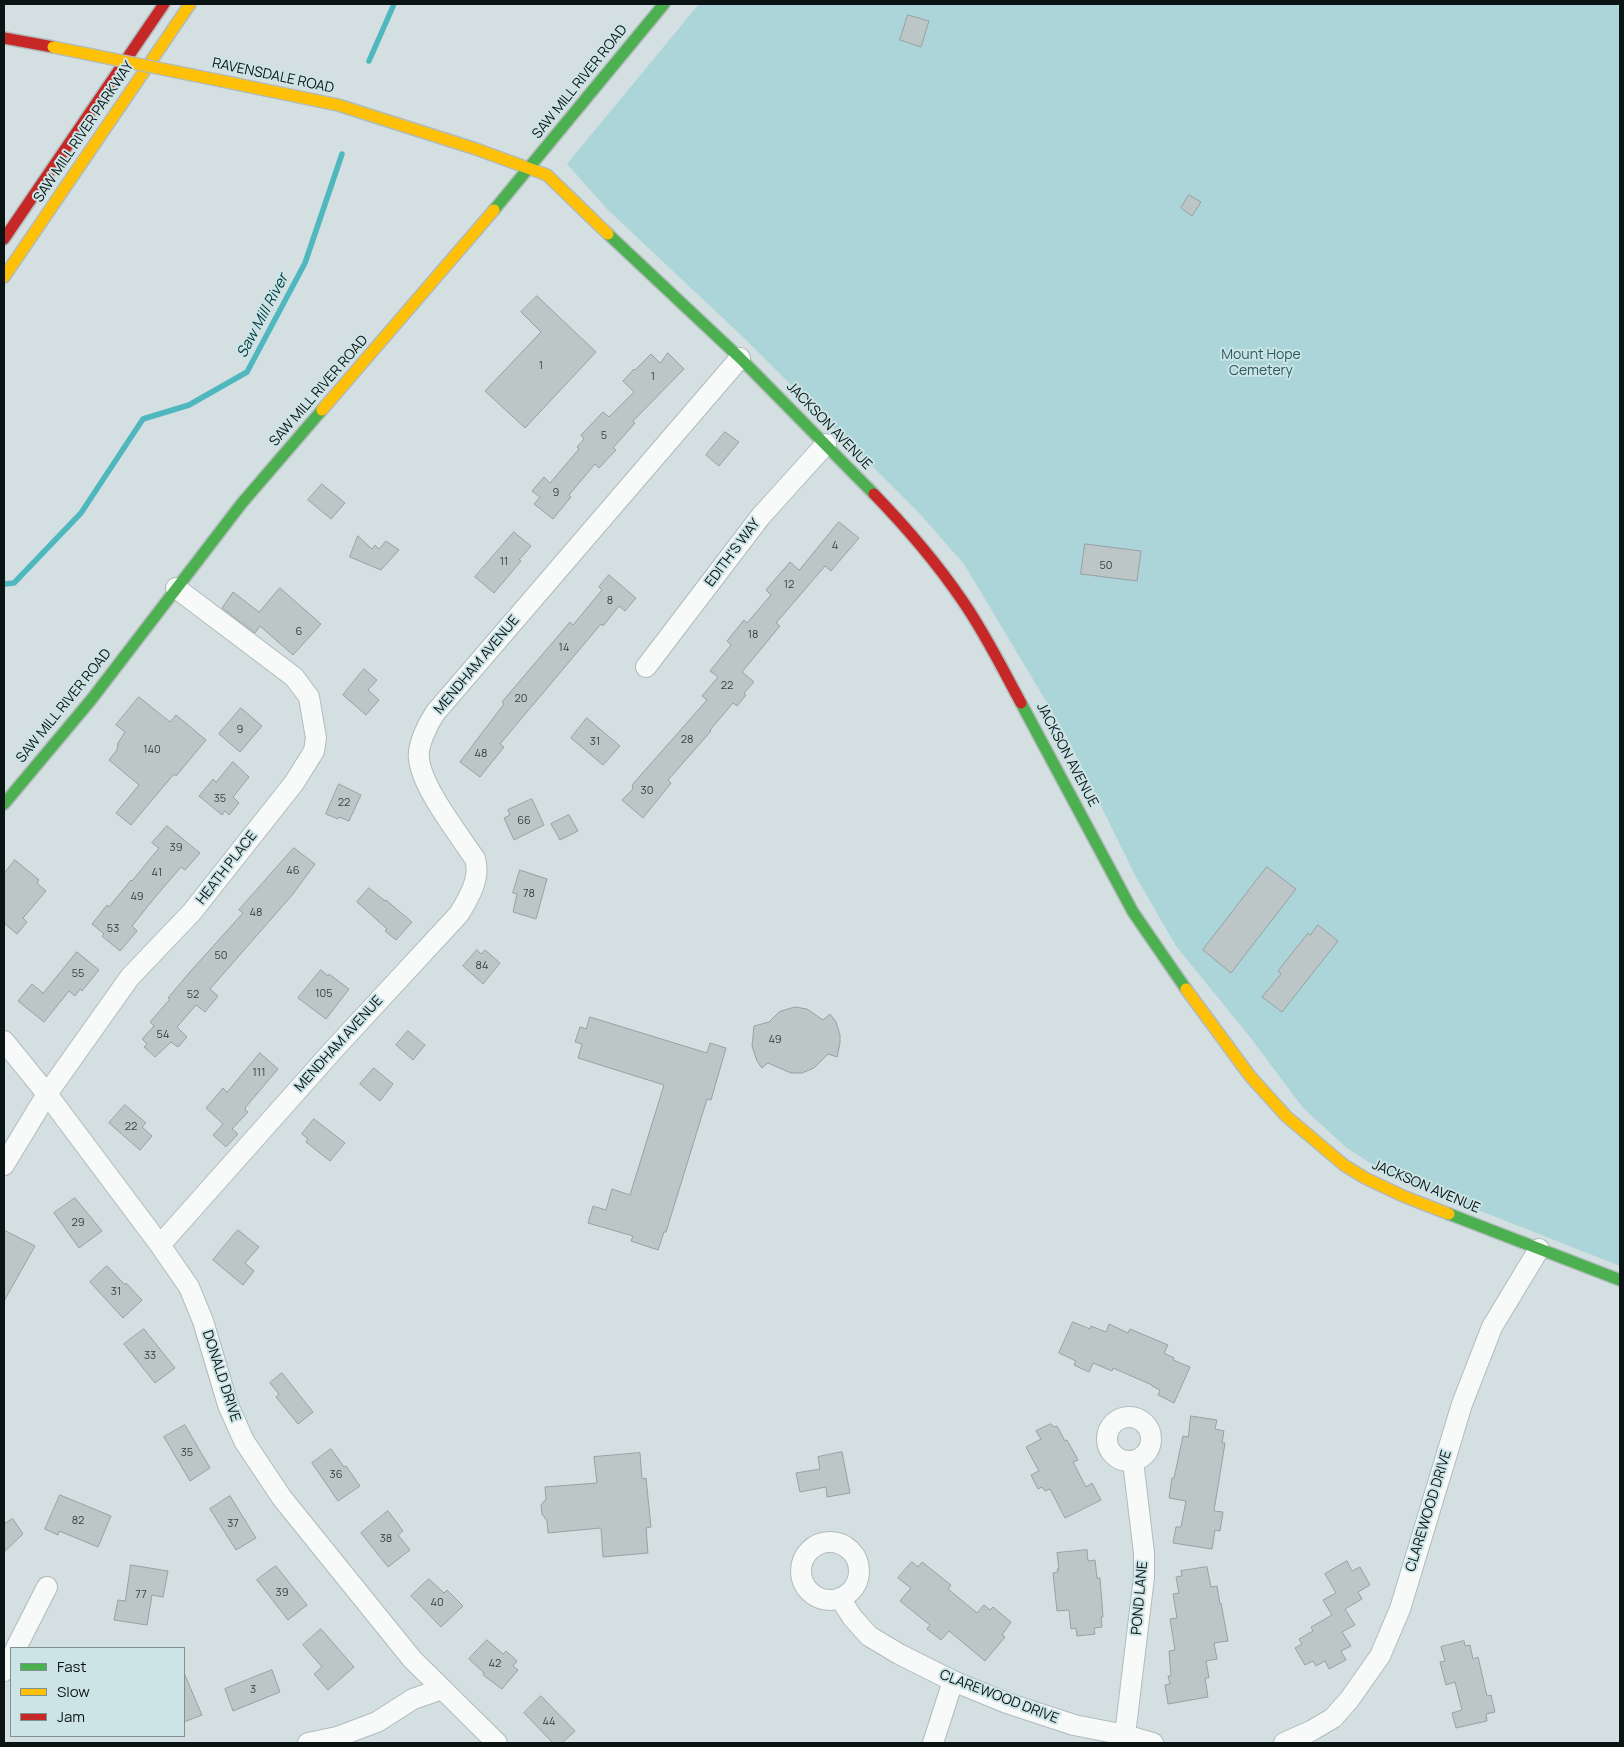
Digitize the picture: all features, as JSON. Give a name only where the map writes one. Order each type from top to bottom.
[{"type":"main road","name":"SAW MILL RIVER PARKWAY","points":[[4,239],[164,4]]},
{"type":"main road","name":"SAW MILL RIVER PARKWAY","points":[[4,277],[190,4]]},
{"type":"main road","name":"SAW MILL RIVER ROAD","points":[[4,804],[91,700],[242,503],[529,168],[664,4]]},
{"type":"main road","name":"RAVENSDALE ROAD","points":[[4,38],[338,105],[529,168]]},
{"type":"main road","name":"JACKSON AVENUE","points":[[529,168],[546,175],[655,280],[740,358],[884,504],[928,554],[963,601],[987,640],[1134,912],[1169,965],[1250,1076],[1286,1116],[1344,1165],[1358,1174],[1411,1200],[1620,1280]]},
{"type":"street","name":"MENDHAM AVENUE","points":[[160,1246],[336,1047],[459,914],[468,899],[478,869],[475,859],[424,781],[418,758],[426,729],[435,713],[740,358]]},
{"type":"street","name":"EDITH'S WAY","points":[[646,667],[761,516],[826,444]]},
{"type":"street","name":"HEATH PLACE","points":[[4,1165],[47,1094],[130,977],[192,912],[294,783],[314,751],[316,738],[309,697],[294,677],[176,588]]},
{"type":"street","name":"DONALD DRIVE","points":[[4,1041],[47,1094],[189,1287],[203,1321],[228,1405],[244,1440],[282,1498],[412,1659],[497,1743]]},
{"type":"street","name":"CLAREWOOD DRIVE","points":[[1284,1743],[1311,1732],[1333,1718],[1349,1700],[1380,1656],[1400,1609],[1462,1404],[1492,1328],[1539,1249]]},
{"type":"street","name":"POND LANE","points":[[1125,1739],[1144,1576],[1144,1553],[1133,1462]]},
{"type":"street","points":[[17,1647],[48,1587]]},
{"type":"street","name":"CLAREWOOD DRIVE","points":[[840,1598],[852,1617],[869,1636],[899,1654],[952,1681],[1007,1703],[1074,1725],[1125,1739],[1153,1743]]},
{"type":"street","points":[[4,1671],[10,1658]]},
{"type":"street","points":[[933,1743],[952,1681]]},
{"type":"street","points":[[308,1743],[337,1737],[377,1722],[413,1699],[442,1689]]},
{"type":"green space","name":"Mount Hope Cemetery","points":[[699,4],[1620,4],[1620,1266],[1468,1206],[1375,1166],[1347,1148],[1303,1108],[1250,1037],[1176,946],[1135,875],[1065,733],[964,564],[920,514],[744,338],[607,209],[567,164]]},
{"type":"building","points":[[908,15],[929,21],[921,47],[900,40]]},
{"type":"building","points":[[1189,195],[1201,202],[1192,216],[1181,208]]},
{"type":"building","points":[[537,296],[596,352],[525,428],[485,391],[541,332],[521,312]]},
{"type":"building","points":[[668,353],[684,369],[633,421],[635,423],[613,448],[616,450],[599,468],[595,464],[569,495],[571,497],[553,519],[534,504],[540,497],[532,491],[544,477],[550,483],[579,449],[577,447],[584,439],[581,435],[603,412],[609,417],[634,392],[623,381],[634,369],[651,354],[660,363]]},
{"type":"building","points":[[725,432],[739,442],[719,466],[706,455]]},
{"type":"building","points":[[322,484],[345,503],[331,519],[308,500]]},
{"type":"building","points":[[839,522],[859,538],[831,571],[825,566],[776,623],[780,626],[742,672],[754,682],[744,693],[746,695],[737,706],[733,703],[668,780],[671,783],[643,818],[622,800],[632,790],[632,785],[707,700],[702,696],[718,677],[710,671],[731,645],[727,641],[744,620],[747,623],[771,595],[766,590],[790,562],[799,570]]},
{"type":"building","points":[[514,532],[531,546],[494,593],[475,577]]},
{"type":"building","points":[[358,536],[372,549],[375,545],[379,549],[386,541],[399,550],[381,570],[350,557]]},
{"type":"building","points":[[1085,544],[1141,551],[1137,581],[1081,574]]},
{"type":"building","points":[[609,575],[636,598],[625,611],[619,606],[603,626],[601,624],[500,744],[504,747],[480,777],[460,762],[504,704],[502,702],[570,622],[573,625],[602,590],[599,587]]},
{"type":"building","points":[[280,588],[321,624],[293,655],[260,626],[255,633],[222,608],[233,592],[259,612]]},
{"type":"building","points":[[364,669],[377,680],[368,690],[379,700],[366,715],[343,695]]},
{"type":"building","points":[[139,697],[170,722],[176,715],[206,740],[131,825],[116,813],[139,785],[109,760],[117,750],[118,743],[125,732],[116,725]]},
{"type":"building","points":[[241,708],[262,726],[240,752],[219,734]]},
{"type":"building","points":[[587,718],[620,746],[603,765],[571,738]]},
{"type":"building","points":[[233,762],[249,777],[233,797],[239,803],[229,815],[225,811],[222,815],[199,796],[213,779],[216,782]]},
{"type":"building","points":[[339,784],[361,795],[349,821],[326,814]]},
{"type":"building","points":[[532,799],[544,825],[514,840],[504,818],[510,815],[508,810]]},
{"type":"building","points":[[569,815],[578,831],[560,840],[551,824]]},
{"type":"building","points":[[167,826],[200,853],[185,870],[181,867],[156,896],[132,926],[137,931],[120,951],[102,936],[104,934],[92,924],[107,905],[109,907],[132,881],[159,848],[152,843]]},
{"type":"building","points":[[294,848],[315,864],[293,894],[210,989],[218,996],[205,1012],[196,1005],[177,1027],[187,1037],[178,1047],[171,1042],[155,1057],[144,1047],[147,1044],[142,1039],[154,1026],[150,1022],[189,973],[243,913],[239,910]]},
{"type":"building","points":[[15,860],[39,880],[37,883],[46,891],[23,918],[27,922],[17,934],[4,923],[4,874]]},
{"type":"building","points":[[1267,867],[1296,889],[1231,973],[1203,950]]},
{"type":"building","points":[[520,870],[547,879],[536,919],[513,912],[517,894],[513,893]]},
{"type":"building","points":[[369,888],[412,922],[396,940],[385,931],[387,929],[357,902]]},
{"type":"building","points":[[1318,925],[1338,941],[1282,1012],[1262,997],[1281,974],[1278,971],[1308,933],[1310,935]]},
{"type":"building","points":[[477,950],[481,954],[485,950],[500,963],[483,984],[463,966]]},
{"type":"building","points":[[77,952],[99,970],[82,991],[80,989],[75,996],[69,991],[44,1022],[18,1001],[32,984],[43,993]]},
{"type":"building","points":[[321,970],[349,989],[326,1019],[298,998]]},
{"type":"building","points":[[795,1007],[807,1009],[823,1020],[830,1014],[836,1022],[840,1035],[837,1057],[828,1054],[814,1068],[802,1073],[791,1073],[768,1063],[762,1068],[757,1061],[752,1046],[754,1026],[769,1022],[779,1012]]},
{"type":"building","points":[[590,1017],[707,1053],[710,1043],[726,1048],[711,1100],[707,1099],[666,1232],[664,1232],[658,1250],[631,1241],[633,1236],[588,1223],[593,1206],[606,1210],[612,1189],[630,1195],[664,1085],[578,1058],[582,1044],[575,1042],[580,1027],[586,1029]]},
{"type":"building","points":[[408,1031],[425,1045],[413,1060],[396,1045]]},
{"type":"building","points":[[260,1053],[278,1069],[245,1108],[248,1112],[232,1129],[238,1134],[226,1147],[213,1135],[223,1124],[206,1108],[223,1088],[227,1092]]},
{"type":"building","points":[[374,1068],[393,1084],[380,1101],[360,1084]]},
{"type":"building","points":[[125,1105],[146,1123],[142,1127],[152,1136],[140,1150],[109,1123]]},
{"type":"building","points":[[314,1119],[345,1143],[330,1161],[306,1142],[308,1139],[302,1134]]},
{"type":"building","points":[[75,1198],[102,1231],[79,1248],[54,1213]]},
{"type":"building","points":[[4,1230],[35,1246],[4,1301]]},
{"type":"building","points":[[238,1230],[259,1247],[245,1263],[254,1271],[243,1285],[213,1260]]},
{"type":"building","points":[[107,1266],[142,1300],[123,1318],[90,1282]]},
{"type":"building","points":[[1073,1322],[1090,1329],[1091,1326],[1106,1332],[1109,1324],[1128,1333],[1130,1329],[1168,1345],[1164,1353],[1174,1358],[1173,1360],[1190,1367],[1174,1403],[1158,1395],[1160,1390],[1152,1385],[1113,1368],[1112,1371],[1093,1363],[1089,1372],[1074,1365],[1076,1361],[1059,1353]]},
{"type":"building","points":[[144,1329],[175,1368],[155,1383],[124,1344]]},
{"type":"building","points":[[282,1373],[313,1412],[298,1424],[276,1397],[279,1394],[270,1383]]},
{"type":"building","points":[[1191,1416],[1217,1420],[1215,1429],[1224,1431],[1222,1443],[1225,1443],[1214,1511],[1223,1512],[1220,1531],[1215,1530],[1212,1549],[1173,1543],[1176,1527],[1181,1527],[1186,1501],[1169,1498],[1183,1436],[1188,1437]]},
{"type":"building","points":[[1051,1424],[1054,1427],[1057,1426],[1065,1441],[1067,1440],[1078,1460],[1073,1462],[1086,1487],[1092,1483],[1101,1500],[1065,1518],[1050,1489],[1045,1491],[1042,1487],[1038,1489],[1031,1475],[1039,1471],[1026,1447],[1041,1439],[1036,1431]]},
{"type":"building","points":[[185,1425],[210,1468],[190,1481],[164,1437]]},
{"type":"building","points":[[331,1449],[360,1486],[338,1501],[312,1463]]},
{"type":"building","points":[[842,1452],[850,1493],[827,1497],[826,1487],[800,1492],[796,1473],[820,1469],[818,1457]]},
{"type":"building","points":[[640,1453],[642,1479],[646,1478],[651,1527],[646,1528],[648,1553],[603,1557],[601,1528],[548,1533],[547,1521],[542,1514],[541,1505],[546,1499],[545,1487],[597,1483],[594,1457]]},
{"type":"building","points":[[60,1495],[111,1516],[98,1547],[59,1531],[58,1535],[45,1529]]},
{"type":"building","points":[[230,1496],[256,1538],[236,1550],[210,1509]]},
{"type":"building","points":[[388,1511],[403,1531],[398,1535],[410,1550],[388,1567],[361,1533]]},
{"type":"building","points":[[13,1519],[23,1534],[4,1552],[4,1524]]},
{"type":"building","points":[[1087,1550],[1088,1561],[1095,1560],[1097,1578],[1100,1578],[1102,1627],[1094,1628],[1095,1634],[1077,1636],[1076,1628],[1071,1629],[1069,1610],[1057,1611],[1053,1573],[1058,1572],[1057,1569],[1059,1569],[1057,1553]]},
{"type":"building","points":[[1347,1561],[1352,1571],[1360,1567],[1370,1585],[1358,1592],[1362,1599],[1345,1609],[1355,1625],[1342,1632],[1351,1646],[1341,1651],[1346,1660],[1329,1669],[1325,1661],[1316,1666],[1313,1661],[1305,1665],[1295,1648],[1302,1644],[1299,1639],[1313,1631],[1311,1627],[1332,1615],[1323,1600],[1336,1593],[1325,1574]]},
{"type":"building","points":[[912,1562],[918,1567],[922,1562],[951,1585],[948,1589],[977,1613],[984,1605],[990,1610],[993,1607],[1011,1622],[1002,1635],[1005,1637],[985,1661],[949,1631],[941,1640],[927,1629],[930,1625],[900,1601],[911,1588],[898,1578]]},
{"type":"building","points":[[131,1565],[168,1571],[163,1597],[152,1595],[147,1625],[114,1620],[118,1600],[125,1601]]},
{"type":"building","points":[[276,1566],[307,1605],[288,1620],[257,1580]]},
{"type":"building","points":[[1207,1567],[1211,1587],[1217,1586],[1228,1641],[1214,1643],[1217,1659],[1206,1661],[1209,1678],[1205,1678],[1208,1697],[1168,1704],[1165,1685],[1170,1684],[1168,1676],[1171,1676],[1169,1651],[1175,1650],[1170,1619],[1177,1618],[1173,1594],[1179,1593],[1176,1577],[1182,1576],[1181,1571]]},
{"type":"building","points":[[429,1579],[444,1593],[447,1590],[463,1606],[441,1627],[411,1596]]},
{"type":"building","points":[[321,1629],[354,1667],[328,1690],[314,1674],[322,1667],[303,1645]]},
{"type":"building","points":[[487,1640],[503,1654],[506,1651],[517,1661],[513,1666],[518,1670],[502,1689],[483,1675],[484,1673],[469,1659]]},
{"type":"building","points":[[1464,1641],[1465,1646],[1470,1645],[1473,1659],[1478,1657],[1487,1696],[1491,1695],[1495,1712],[1486,1714],[1487,1721],[1456,1728],[1452,1713],[1462,1710],[1455,1682],[1446,1685],[1440,1662],[1445,1661],[1441,1647]]},
{"type":"building","points":[[272,1670],[280,1692],[233,1711],[225,1689]]},
{"type":"building","points":[[185,1675],[202,1715],[185,1722]]},
{"type":"building","points":[[541,1696],[575,1731],[562,1743],[553,1743],[524,1713]]},
{"type":"waterway","name":"Saw Mill River","points":[[369,61],[394,4]]},
{"type":"waterway","name":"Saw Mill River","points":[[4,584],[14,583],[81,513],[143,419],[189,405],[247,372],[305,263],[342,154]]},
{"type":"traffic: fast","points":[[494,210],[664,4]]},
{"type":"traffic: fast","points":[[608,234],[740,358],[874,494]]},
{"type":"traffic: fast","points":[[4,804],[91,700],[242,503],[322,410]]},
{"type":"traffic: fast","points":[[1021,703],[1133,912],[1186,989]]},
{"type":"traffic: fast","points":[[1449,1214],[1620,1280]]},
{"type":"traffic: slow","points":[[4,277],[190,4]]},
{"type":"traffic: slow","points":[[53,47],[222,81]]},
{"type":"traffic: slow","points":[[222,81],[338,105],[476,149],[547,175],[608,234]]},
{"type":"traffic: slow","points":[[322,410],[494,210]]},
{"type":"traffic: slow","points":[[1186,989],[1250,1076],[1286,1116],[1344,1165],[1365,1178],[1403,1196],[1449,1214]]},
{"type":"traffic: jam","points":[[4,239],[164,4]]},
{"type":"traffic: jam","points":[[4,38],[53,47]]},
{"type":"traffic: jam","points":[[874,494],[920,545],[962,600],[986,638],[1021,703]]}]
